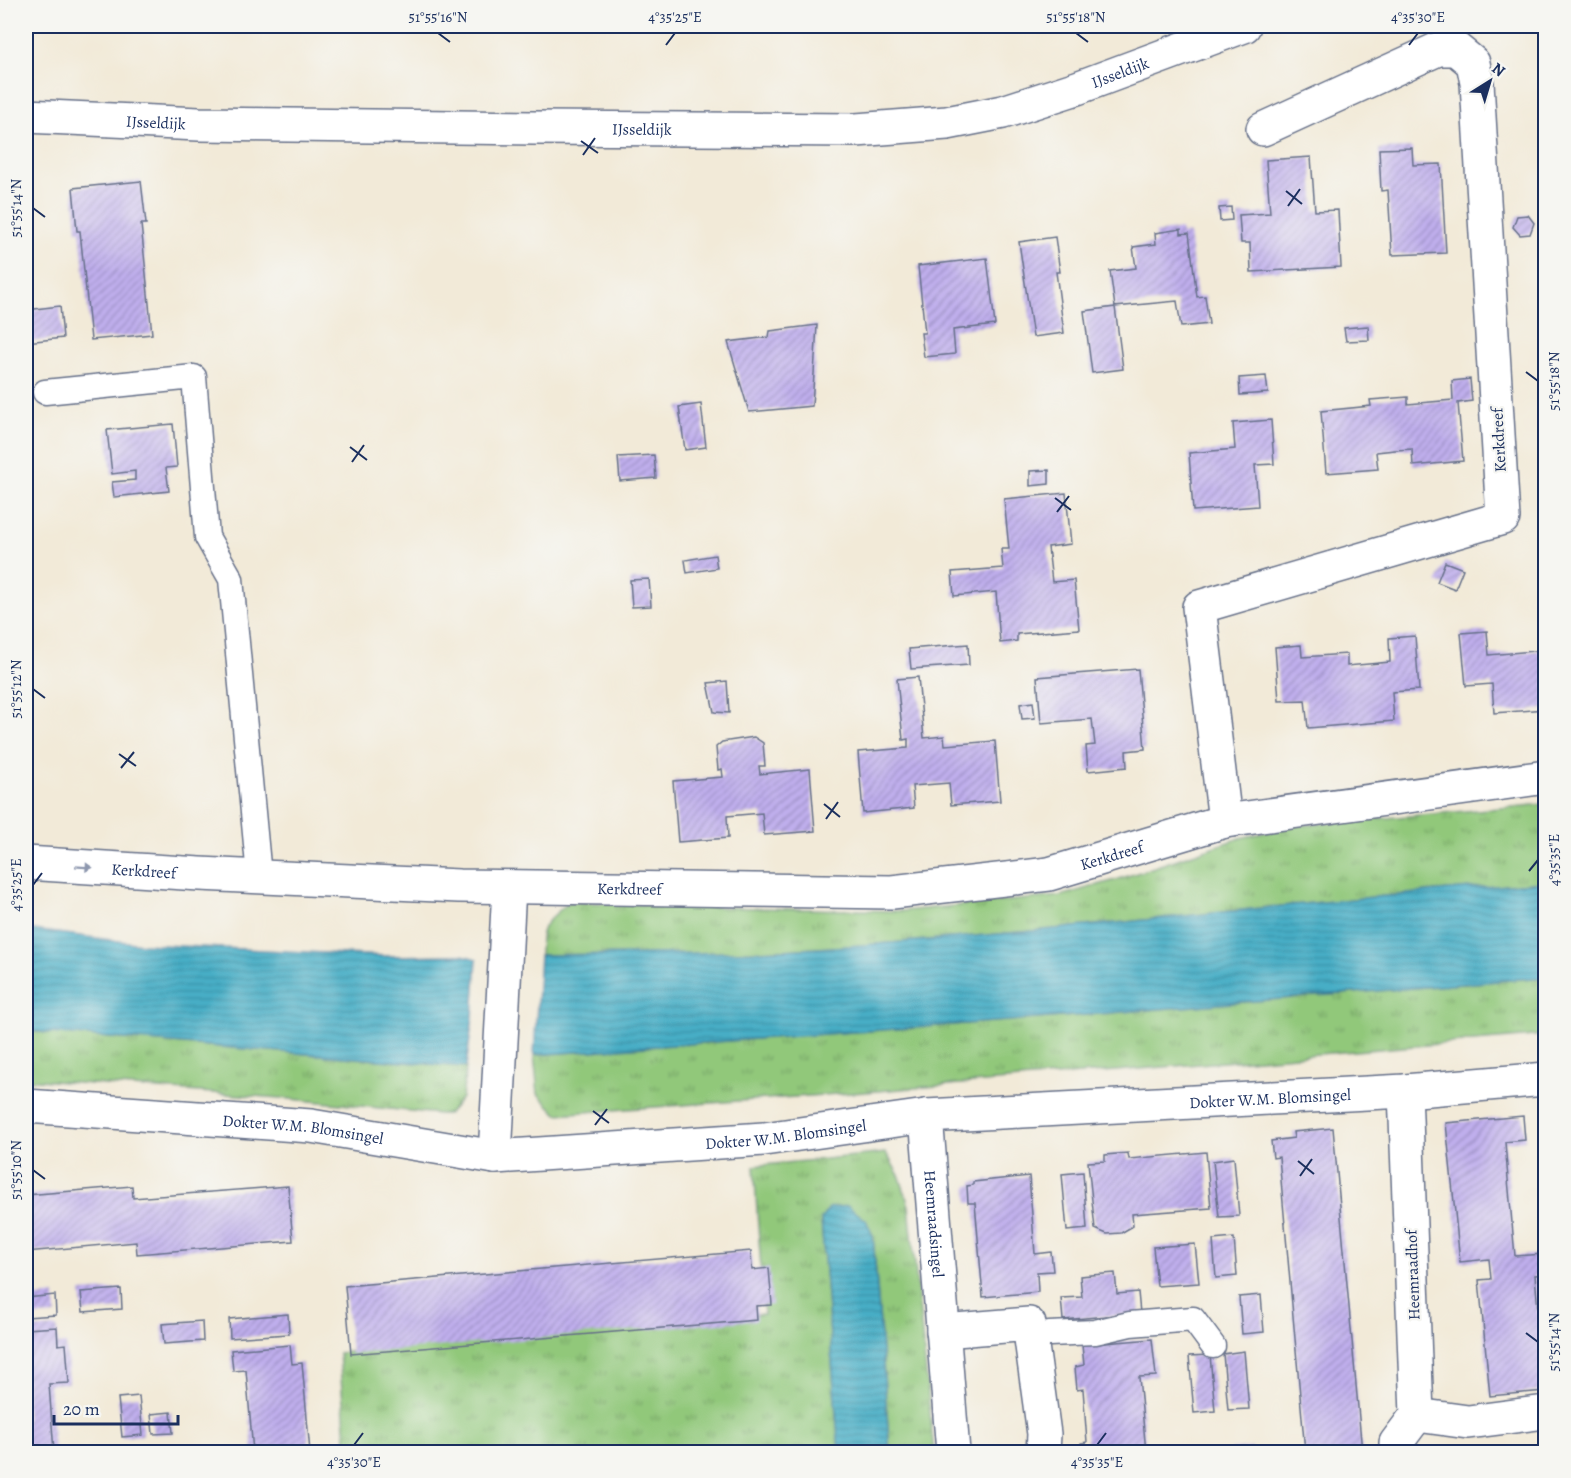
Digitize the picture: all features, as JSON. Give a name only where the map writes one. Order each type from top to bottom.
[{"type":"street","name":"IJsseldijk","points":[[26,116],[200,124],[856,130],[947,123],[1003,112],[1077,88],[1244,26]]},
{"type":"street","name":"Kerkdreef","points":[[1225,820],[1199,607],[1503,518],[1477,83],[1473,63],[1456,48],[1438,49],[1263,129]]},
{"type":"street","name":"Kerkdreef","points":[[26,863],[200,874],[508,887],[892,892],[1049,874],[1225,820],[1545,777]]},
{"type":"street","points":[[495,1157],[508,887]]},
{"type":"street","name":"Dokter W.M. Blomsingel","points":[[26,1106],[311,1126],[495,1157],[764,1139],[926,1116],[1405,1091],[1545,1079]]},
{"type":"street","name":"Heemraadhof","points":[[1405,1091],[1417,1415]]},
{"type":"street","name":"Heemraadsingel","points":[[926,1116],[953,1452]]},
{"type":"street","points":[[943,1331],[1029,1324],[1044,1434],[1043,1452]]},
{"type":"street","points":[[1397,1452],[1396,1443],[1417,1415],[1468,1422],[1545,1412]]},
{"type":"lane","points":[[45,392],[194,377],[207,537],[231,579],[259,876]]},
{"type":"lane","points":[[1031,1337],[1095,1332],[1130,1324],[1193,1319],[1213,1346]]},
{"type":"green space","points":[[1545,804],[1545,882],[909,942],[749,951],[540,955],[543,929],[550,919],[569,902],[902,911],[1060,896],[1119,879],[1240,838],[1294,826]]},
{"type":"green space","points":[[1545,977],[1545,1035],[866,1092],[557,1114],[538,1094],[534,1055],[1049,1018]]},
{"type":"green space","points":[[26,1031],[466,1067],[462,1098],[448,1114],[439,1114],[281,1098],[26,1079]]},
{"type":"green space","points":[[886,1153],[900,1177],[909,1206],[934,1452],[890,1452],[873,1236],[821,1220],[839,1452],[347,1452],[339,1353],[764,1314],[754,1166]]},
{"type":"water","points":[[1545,882],[1545,977],[1049,1018],[534,1055],[540,955],[748,951],[909,942]]},
{"type":"water","points":[[26,929],[142,944],[387,956],[462,955],[477,959],[473,1017],[466,1067],[26,1031]]},
{"type":"water","points":[[848,1206],[866,1220],[873,1236],[890,1452],[839,1452],[821,1219],[829,1208]]},
{"type":"building","points":[[1412,148],[1413,165],[1441,164],[1446,253],[1392,255],[1388,190],[1381,191],[1379,149]]},
{"type":"building","points":[[1311,157],[1315,211],[1338,210],[1341,267],[1251,272],[1250,243],[1241,243],[1239,215],[1270,213],[1266,160]]},
{"type":"building","points":[[141,181],[146,224],[141,224],[152,334],[91,340],[80,231],[77,231],[73,188]]},
{"type":"building","points":[[1231,207],[1232,220],[1220,221],[1219,208]]},
{"type":"building","points":[[1528,215],[1534,223],[1530,234],[1520,235],[1513,227],[1517,216]]},
{"type":"building","points":[[1181,229],[1181,234],[1189,233],[1197,297],[1205,296],[1209,324],[1181,327],[1177,301],[1115,307],[1110,271],[1136,268],[1133,247],[1156,244],[1155,233]]},
{"type":"building","points":[[1055,237],[1060,272],[1056,272],[1064,333],[1033,337],[1019,242]]},
{"type":"building","points":[[987,258],[995,325],[953,330],[955,354],[924,357],[921,333],[925,333],[918,266]]},
{"type":"building","points":[[1541,278],[1545,278],[1545,302],[1543,302]]},
{"type":"building","points":[[60,306],[63,338],[26,342],[26,310]]},
{"type":"building","points":[[1115,307],[1123,369],[1092,373],[1084,311]]},
{"type":"building","points":[[817,325],[812,406],[749,412],[728,342],[769,337],[770,331]]},
{"type":"building","points":[[1368,326],[1369,340],[1346,341],[1344,328]]},
{"type":"building","points":[[1266,376],[1268,393],[1240,395],[1239,378]]},
{"type":"building","points":[[1470,379],[1472,401],[1458,403],[1463,461],[1413,466],[1412,449],[1395,450],[1376,452],[1378,469],[1326,473],[1321,411],[1371,406],[1370,400],[1408,397],[1408,404],[1453,400],[1452,381]]},
{"type":"building","points":[[701,404],[706,447],[685,450],[679,407]]},
{"type":"building","points":[[1271,420],[1274,464],[1255,465],[1258,506],[1193,511],[1189,453],[1235,449],[1233,423]]},
{"type":"building","points":[[173,424],[177,467],[166,468],[169,491],[114,497],[112,482],[135,480],[135,471],[112,474],[107,430]]},
{"type":"building","points":[[654,455],[656,478],[620,481],[618,457]]},
{"type":"building","points":[[1049,470],[1049,484],[1030,486],[1030,471]]},
{"type":"building","points":[[1066,493],[1071,544],[1048,547],[1052,582],[1074,580],[1079,629],[1017,634],[1017,641],[1000,643],[996,592],[954,596],[952,572],[1003,568],[1001,549],[1009,549],[1004,499]]},
{"type":"building","points":[[715,555],[717,568],[687,573],[685,560]]},
{"type":"building","points":[[1445,562],[1463,569],[1455,589],[1437,582]]},
{"type":"building","points":[[649,579],[651,606],[632,607],[630,580]]},
{"type":"building","points":[[1487,631],[1489,655],[1545,650],[1545,709],[1494,713],[1492,684],[1466,686],[1461,633]]},
{"type":"building","points":[[1415,636],[1419,690],[1392,692],[1394,721],[1308,728],[1305,700],[1279,701],[1275,647],[1301,645],[1302,657],[1347,654],[1347,666],[1390,662],[1389,638]]},
{"type":"building","points":[[968,644],[969,665],[911,669],[909,649]]},
{"type":"building","points":[[1138,669],[1145,749],[1126,751],[1127,767],[1088,771],[1086,746],[1095,745],[1092,719],[1041,723],[1037,677]]},
{"type":"building","points":[[918,677],[924,738],[944,736],[945,745],[995,741],[1000,801],[951,805],[949,783],[912,786],[914,808],[863,813],[858,752],[908,748],[908,739],[903,740],[897,679]]},
{"type":"building","points":[[727,681],[729,713],[714,712],[708,683]]},
{"type":"building","points":[[1033,702],[1035,718],[1022,719],[1020,704]]},
{"type":"building","points":[[754,737],[763,743],[765,766],[759,766],[760,774],[810,769],[815,831],[764,835],[762,813],[727,816],[728,838],[678,842],[673,781],[723,777],[722,769],[718,770],[716,747],[722,742]]},
{"type":"building","points":[[1523,1116],[1525,1140],[1505,1142],[1515,1256],[1545,1254],[1545,1274],[1535,1275],[1545,1391],[1490,1396],[1479,1280],[1491,1279],[1489,1259],[1460,1262],[1446,1123]]},
{"type":"building","points":[[1333,1128],[1362,1452],[1305,1452],[1279,1157],[1273,1158],[1271,1141],[1294,1138],[1293,1132]]},
{"type":"building","points":[[1206,1152],[1211,1208],[1132,1214],[1133,1226],[1121,1233],[1107,1234],[1095,1229],[1088,1162],[1105,1161],[1105,1155],[1128,1153],[1129,1159]]},
{"type":"building","points":[[1234,1158],[1239,1216],[1219,1217],[1213,1161]]},
{"type":"building","points":[[1083,1172],[1087,1229],[1067,1231],[1062,1174]]},
{"type":"building","points":[[1029,1176],[1035,1254],[1051,1252],[1053,1271],[1037,1272],[1038,1292],[983,1297],[975,1203],[968,1203],[967,1186],[973,1185],[973,1182]]},
{"type":"building","points":[[132,1186],[133,1198],[288,1186],[293,1241],[137,1254],[136,1242],[26,1252],[26,1195]]},
{"type":"building","points":[[1234,1238],[1237,1276],[1216,1278],[1213,1240]]},
{"type":"building","points":[[1195,1244],[1199,1283],[1157,1286],[1153,1247]]},
{"type":"building","points":[[751,1251],[752,1270],[769,1268],[772,1305],[756,1306],[757,1320],[351,1354],[345,1286]]},
{"type":"building","points":[[1115,1273],[1117,1294],[1138,1292],[1140,1313],[1063,1320],[1061,1298],[1082,1297],[1080,1276]]},
{"type":"building","points":[[121,1289],[122,1309],[83,1312],[81,1292]]},
{"type":"building","points":[[55,1295],[56,1315],[26,1317],[26,1298]]},
{"type":"building","points":[[1261,1295],[1264,1332],[1242,1334],[1239,1297]]},
{"type":"building","points":[[288,1314],[289,1334],[230,1338],[229,1319]]},
{"type":"building","points":[[202,1321],[203,1341],[164,1344],[162,1324]]},
{"type":"building","points":[[57,1327],[58,1345],[66,1344],[69,1383],[49,1384],[54,1452],[26,1452],[26,1329]]},
{"type":"building","points":[[1152,1339],[1156,1376],[1139,1377],[1146,1452],[1082,1452],[1081,1443],[1087,1442],[1083,1389],[1077,1390],[1075,1367],[1084,1365],[1082,1345]]},
{"type":"building","points":[[290,1345],[292,1364],[302,1363],[310,1452],[253,1452],[246,1370],[233,1371],[231,1350]]},
{"type":"building","points":[[1244,1351],[1249,1409],[1228,1410],[1223,1354]]},
{"type":"building","points":[[1210,1355],[1215,1411],[1194,1413],[1189,1356]]},
{"type":"building","points":[[139,1396],[143,1435],[122,1437],[118,1398]]},
{"type":"building","points":[[171,1412],[173,1433],[153,1434],[151,1414]]},
{"type":"building","points":[[1252,1448],[1252,1452],[1231,1452],[1231,1450]]}]
